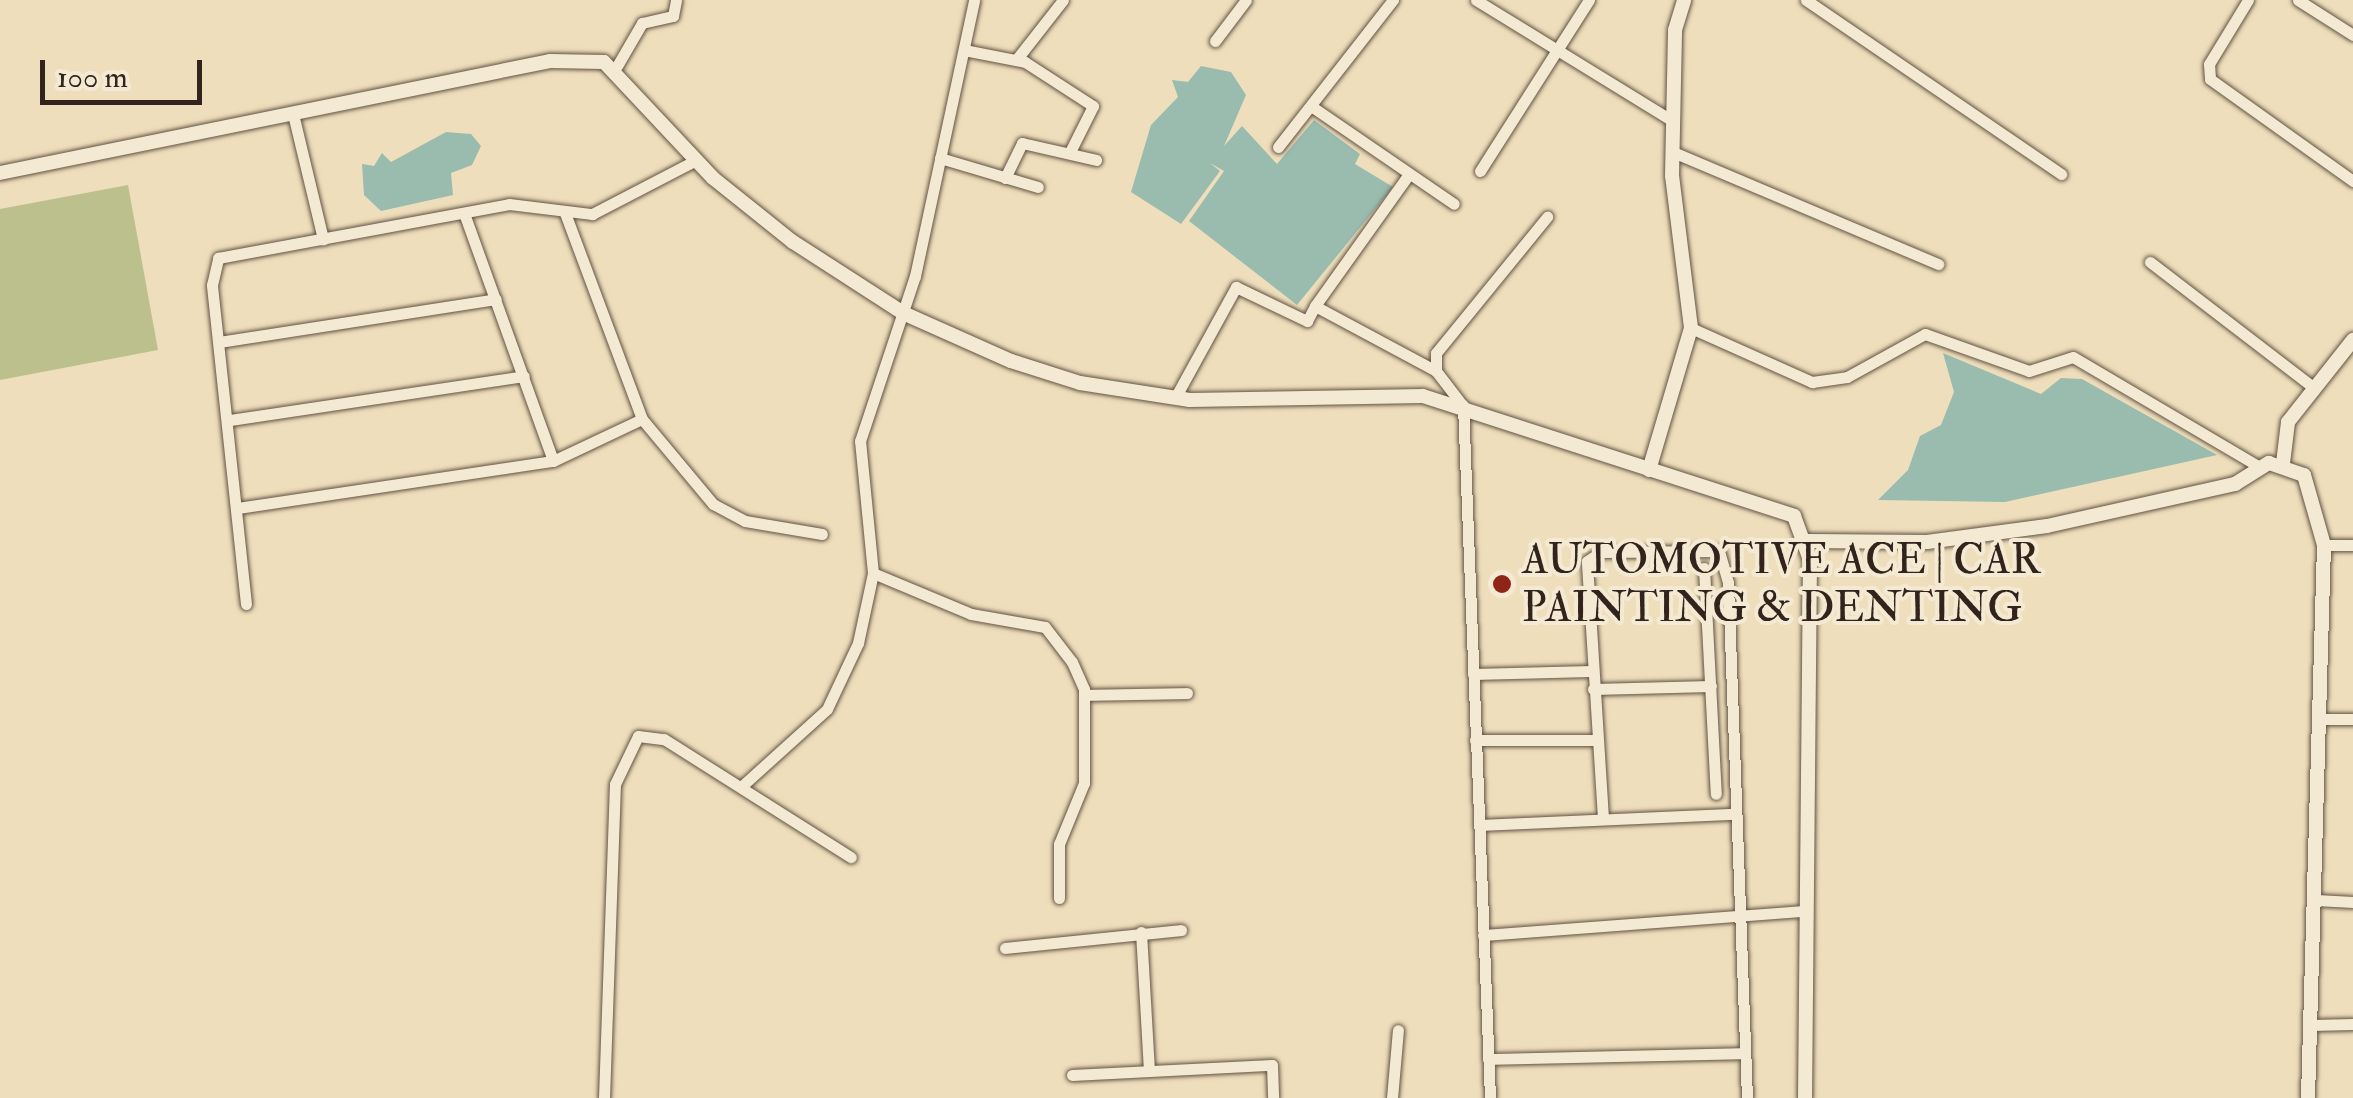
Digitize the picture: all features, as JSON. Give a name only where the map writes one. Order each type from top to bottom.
[{"type":"street","points":[[617,66],[642,23],[673,16],[676,0]]},
{"type":"street","points":[[743,784],[844,686],[874,573],[860,441],[903,314],[974,0]]},
{"type":"street","points":[[1016,60],[1063,0]]},
{"type":"street","points":[[1214,41],[1246,0]]},
{"type":"street","points":[[1278,147],[1392,0]]},
{"type":"street","points":[[1476,0],[1553,53],[1673,121]]},
{"type":"street","points":[[1480,171],[1589,0]]},
{"type":"street","points":[[1649,470],[1691,328],[1673,152],[1684,0]]},
{"type":"street","points":[[1806,0],[2061,174]]},
{"type":"street","points":[[2248,0],[2209,64],[2210,79],[2353,181]]},
{"type":"street","points":[[2298,0],[2353,35]]},
{"type":"street","points":[[964,50],[1016,60],[1093,106],[1071,150]]},
{"type":"street","points":[[0,172],[550,61],[617,66],[696,160],[778,231],[903,314],[1049,374],[1174,398],[1404,394],[1464,406],[1794,516],[1808,541],[1805,1098]]},
{"type":"street","points":[[1310,106],[1454,204]]},
{"type":"street","points":[[294,114],[323,239]]},
{"type":"street","points":[[1004,178],[1022,144],[1071,150],[1096,160]]},
{"type":"street","points":[[1673,152],[1938,264]]},
{"type":"street","points":[[940,158],[1038,187]]},
{"type":"street","points":[[246,604],[230,420],[212,286],[218,258],[465,216],[509,204],[566,213],[619,205],[696,160]]},
{"type":"street","points":[[1174,398],[1236,287],[1307,321],[1409,174]]},
{"type":"street","points":[[566,213],[642,420],[713,504],[745,520],[822,534]]},
{"type":"street","points":[[465,216],[553,461]]},
{"type":"street","points":[[1436,371],[1436,353],[1546,216]]},
{"type":"street","points":[[2150,262],[2314,388]]},
{"type":"street","points":[[219,342],[496,299]]},
{"type":"street","points":[[1315,306],[1436,371],[1464,406],[1490,1098]]},
{"type":"street","points":[[1691,328],[1812,382],[1846,376],[1925,334],[2029,371],[2074,357],[2258,466]]},
{"type":"street","points":[[2283,463],[2288,422],[2353,340]]},
{"type":"street","points":[[230,420],[524,376]]},
{"type":"street","points":[[238,508],[553,461],[642,420]]},
{"type":"street","points":[[1808,541],[1927,542],[2047,526],[2235,484],[2258,466],[2283,463]]},
{"type":"street","points":[[2283,463],[2316,497],[2324,545],[2322,719],[2308,1098]]},
{"type":"street","points":[[2324,545],[2353,546]]},
{"type":"street","points":[[1602,818],[1591,671],[1593,554],[1710,550],[1727,562],[1746,1098]]},
{"type":"street","points":[[1704,568],[1716,794]]},
{"type":"street","points":[[874,573],[971,614],[1045,627],[1084,696],[1084,783],[1059,844],[1059,898]]},
{"type":"street","points":[[1473,674],[1591,671]]},
{"type":"street","points":[[1592,689],[1731,681]]},
{"type":"street","points":[[1084,696],[1187,693]]},
{"type":"street","points":[[2322,719],[2353,720]]},
{"type":"street","points":[[604,1098],[615,784],[624,752],[652,734],[743,784],[852,857]]},
{"type":"street","points":[[1475,740],[1598,740]]},
{"type":"street","points":[[1479,825],[1735,814]]},
{"type":"street","points":[[2316,900],[2353,902]]},
{"type":"street","points":[[1483,935],[1739,922],[1805,910]]},
{"type":"street","points":[[1005,948],[1181,930]]},
{"type":"street","points":[[1140,932],[1149,1071]]},
{"type":"street","points":[[2311,1025],[2353,1024]]},
{"type":"street","points":[[1392,1098],[1398,1030]]},
{"type":"street","points":[[1488,1059],[1745,1052]]},
{"type":"street","points":[[1072,1075],[1272,1065],[1274,1098]]},
{"type":"green space","points":[[128,185],[158,350],[0,380],[0,209]]},
{"type":"shaded area","points":[[1201,66],[1231,72],[1246,95],[1224,146],[1242,126],[1277,164],[1314,120],[1360,154],[1355,164],[1393,187],[1297,305],[1189,221],[1224,171],[1210,163],[1220,171],[1181,224],[1131,192],[1151,125],[1178,97],[1172,80],[1188,82]]},
{"type":"shaded area","points":[[446,132],[471,134],[481,146],[472,165],[451,173],[453,195],[381,211],[364,195],[362,164],[374,166],[382,153],[391,162]]},
{"type":"shaded area","points":[[1943,353],[2041,394],[2061,378],[2082,379],[2217,455],[2005,502],[1878,500],[1908,470],[1920,436],[1941,425],[1954,392]]},
{"type":"place","name":"AUTOMOTIVE ACE | CAR PAINTING & DENTING","points":[[1502,584]]}]
